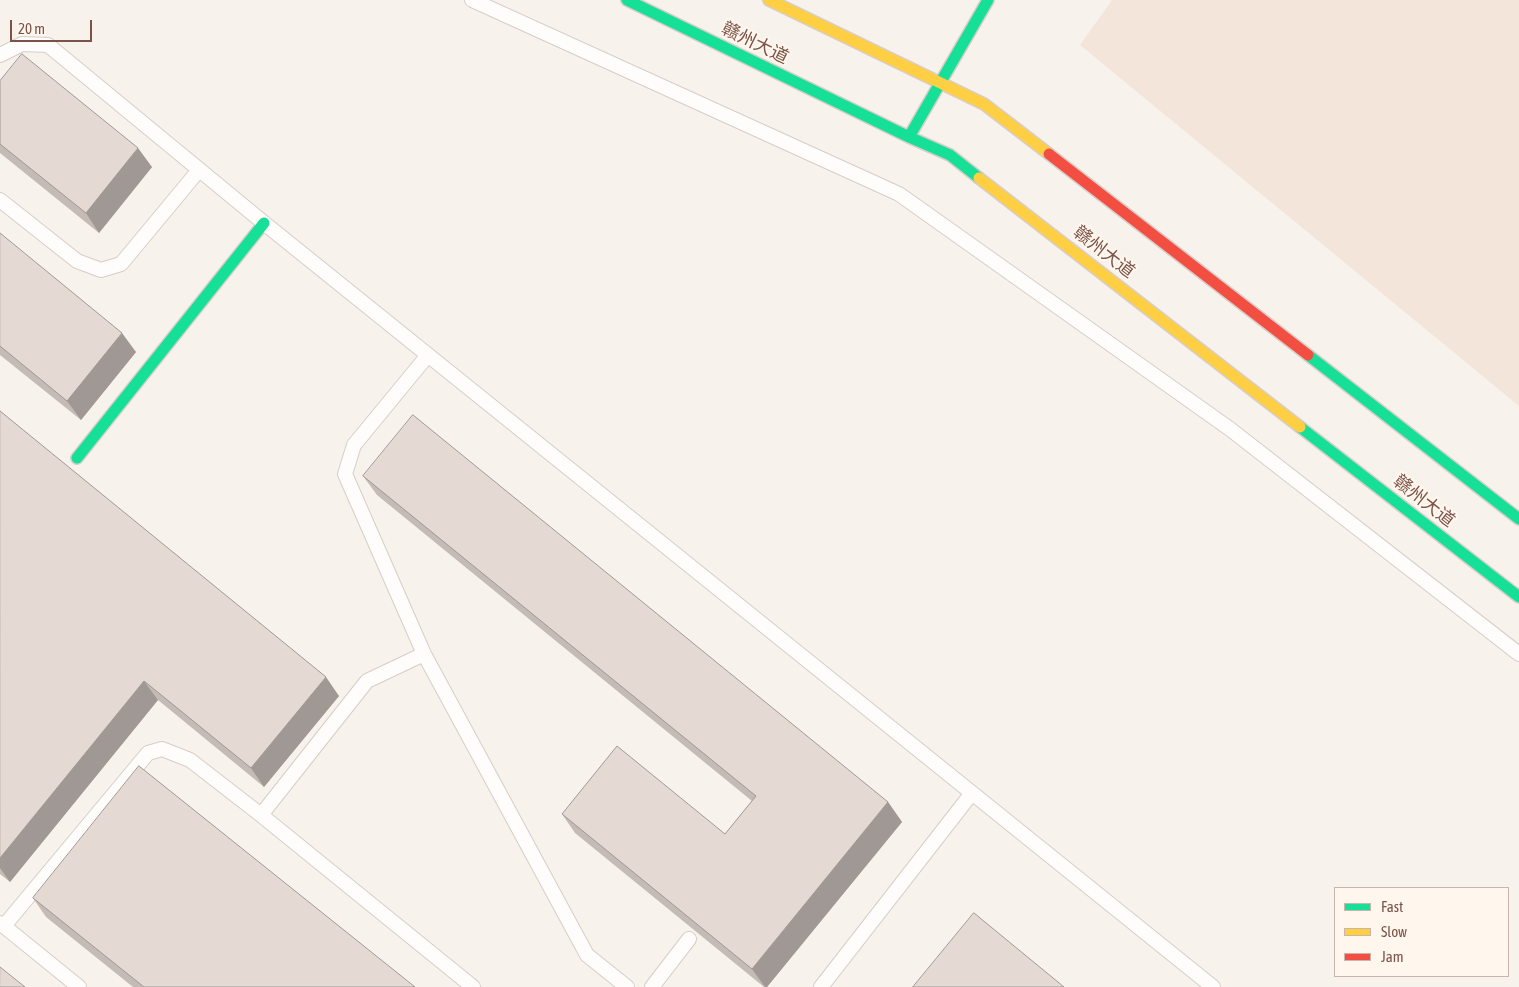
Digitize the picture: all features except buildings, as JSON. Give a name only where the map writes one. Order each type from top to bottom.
[{"type":"main road","name":"赣州大道","points":[[627,0],[909,137],[950,155],[1519,597]]},
{"type":"main road","points":[[769,0],[984,104],[1519,519]]},
{"type":"main road","points":[[909,137],[988,0]]},
{"type":"main road","points":[[77,458],[264,223]]},
{"type":"lane","points":[[472,0],[898,194],[1230,429],[1519,654]]},
{"type":"lane","points":[[0,55],[22,44],[48,46],[264,223],[1213,987]]},
{"type":"lane","points":[[0,200],[77,261],[101,270],[121,264],[199,170]]},
{"type":"lane","points":[[428,355],[354,446],[345,474],[424,654],[587,955],[627,987]]},
{"type":"lane","points":[[261,815],[367,681],[424,654]]},
{"type":"lane","points":[[79,987],[2,925],[148,753],[162,749],[190,760],[261,815],[472,987]]},
{"type":"lane","points":[[821,987],[972,793]]},
{"type":"lane","points":[[652,987],[689,939]]},
{"type":"shaded area","points":[[1112,0],[1519,0],[1519,406],[1080,45]]},
{"type":"traffic: fast","points":[[627,0],[909,137],[950,155],[979,178]]},
{"type":"traffic: fast","points":[[909,137],[988,0]]},
{"type":"traffic: fast","points":[[77,458],[264,223]]},
{"type":"traffic: fast","points":[[1308,355],[1519,519]]},
{"type":"traffic: fast","points":[[1300,427],[1519,597]]},
{"type":"traffic: slow","points":[[769,0],[984,104],[1049,154]]},
{"type":"traffic: slow","points":[[979,178],[1300,427]]},
{"type":"traffic: jam","points":[[1049,154],[1308,355]]}]
